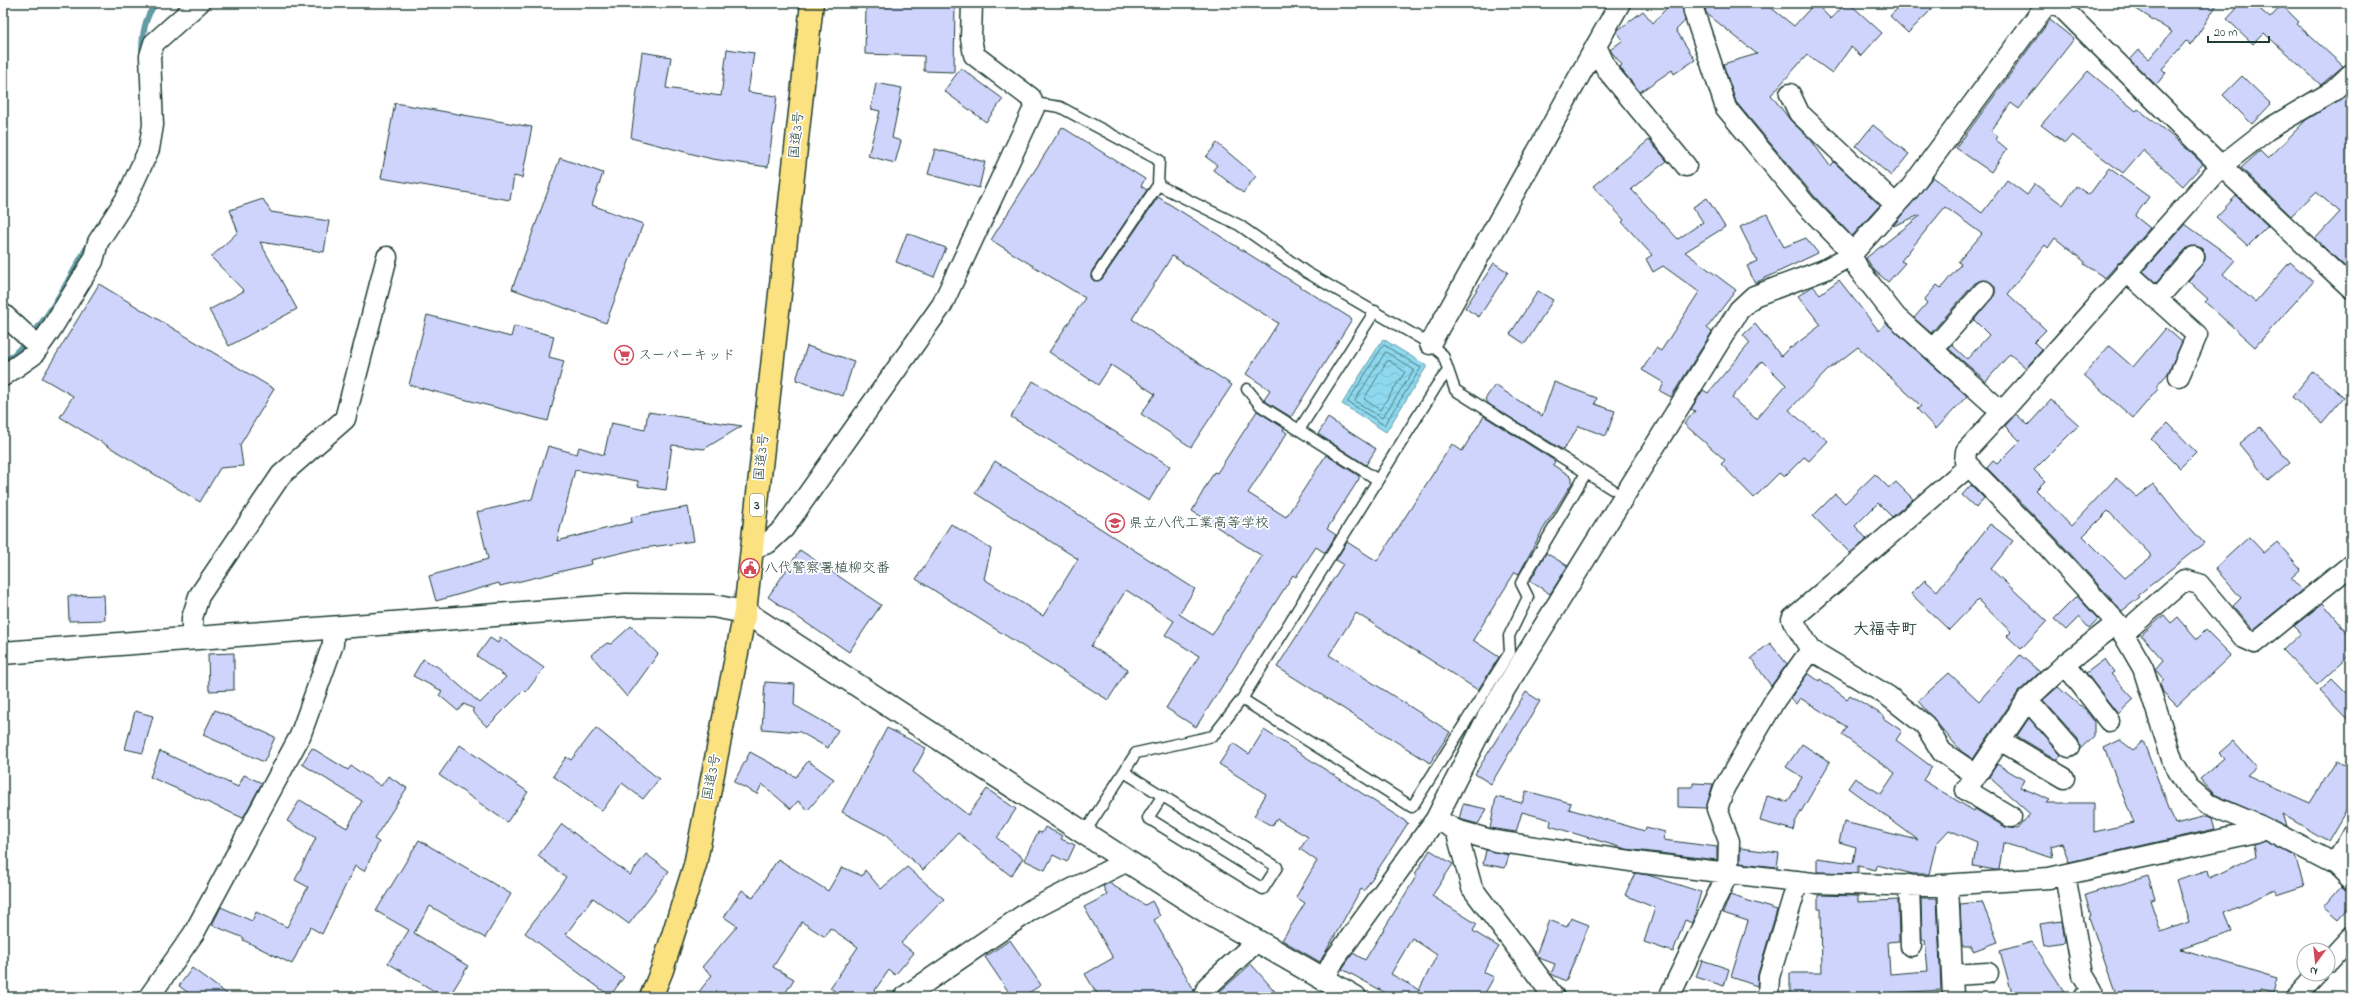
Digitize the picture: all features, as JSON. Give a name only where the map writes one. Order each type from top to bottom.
[{"type":"highway","name":"国道3号","points":[[651,997],[662,970],[695,865],[745,612],[812,3]]},
{"type":"street","points":[[3,376],[33,355],[39,347],[92,261],[98,242],[126,199],[149,149],[153,125],[150,56],[154,43],[199,3]]},
{"type":"street","points":[[752,548],[768,543],[784,528],[942,305],[1034,108],[1034,103],[1031,98],[974,55],[971,38],[972,3]]},
{"type":"street","points":[[1430,344],[1620,3]]},
{"type":"street","points":[[1693,3],[1694,12],[1726,108],[1806,205],[1846,246],[1850,256],[1896,317],[2002,412]]},
{"type":"street","points":[[1324,979],[1334,960],[1436,819],[1487,718],[1739,310],[1754,296],[1824,270],[1850,256],[1910,190],[2045,6],[2058,3],[2221,166],[2348,280]]},
{"type":"street","points":[[1596,46],[1607,70],[1686,166]]},
{"type":"street","points":[[2351,74],[2333,91],[2267,130],[2221,166],[1966,451],[1965,462],[2047,546],[2120,628],[2143,668],[2173,762],[2188,787],[2208,804],[2263,826],[2335,864],[2351,880]]},
{"type":"street","points":[[1790,94],[1799,113],[1896,205]]},
{"type":"street","points":[[192,639],[192,618],[200,596],[281,475],[344,419],[386,257]]},
{"type":"street","points":[[2157,299],[2194,257]]},
{"type":"street","points":[[2126,271],[2196,335],[2179,376]]},
{"type":"street","points":[[1932,349],[1984,291]]},
{"type":"street","points":[[3,314],[39,347]]},
{"type":"street","points":[[1969,466],[1792,619],[1811,650],[1888,696],[1925,725],[1942,752],[1976,775]]},
{"type":"street","points":[[2010,817],[1966,790],[2027,700],[2065,664],[2120,628],[2184,580],[2199,584],[2244,638],[2256,643],[2351,565]]},
{"type":"street","points":[[3,653],[626,605],[713,606],[745,612],[1085,832],[1127,861],[1257,941],[1355,997]]},
{"type":"street","points":[[149,997],[194,933],[300,736],[333,644],[333,627]]},
{"type":"street","points":[[1671,992],[1728,873],[1729,841],[1717,809],[1724,788],[1775,700],[1811,650]]},
{"type":"street","points":[[2065,664],[2109,721]]},
{"type":"street","points":[[2027,700],[2069,747]]},
{"type":"street","points":[[2000,740],[2064,778]]},
{"type":"street","points":[[1436,819],[1456,830],[1495,840],[1555,851],[1798,881],[1908,886],[1948,885],[2049,878],[2256,832],[2263,826]]},
{"type":"street","points":[[1456,830],[1472,888],[1554,997]]},
{"type":"street","points":[[2335,864],[2351,836]]},
{"type":"street","points":[[904,997],[1031,910],[1127,861]]},
{"type":"street","points":[[2065,875],[2083,975],[2092,990],[2083,997]]},
{"type":"street","points":[[1768,997],[1769,977],[1798,881]]},
{"type":"street","points":[[1948,885],[1953,997]]},
{"type":"street","points":[[1908,886],[1911,946]]},
{"type":"street","points":[[2336,953],[2351,937]]},
{"type":"street","points":[[1203,997],[1208,986],[1257,941]]},
{"type":"street","points":[[660,997],[662,970]]},
{"type":"street","points":[[1952,975],[1988,973]]},
{"type":"street","points":[[2296,997],[2310,982]]},
{"type":"lane","points":[[1034,103],[1060,107],[1159,160],[1158,185],[1096,275]]},
{"type":"lane","points":[[1158,185],[1239,224],[1306,272],[1430,344],[1443,355],[1455,390],[1612,489]]},
{"type":"lane","points":[[1299,430],[1375,311]]},
{"type":"lane","points":[[1085,832],[1136,753],[1213,736],[1242,699],[1437,385],[1448,371]]},
{"type":"lane","points":[[1247,389],[1261,406],[1378,480]]},
{"type":"lane","points":[[1242,699],[1412,807],[1510,652],[1508,636],[1528,597],[1521,583],[1586,473]]},
{"type":"lane","points":[[1124,772],[1277,867],[1263,890],[1148,818],[1162,796]]},
{"type":"path","points":[[94,3],[99,7]]},
{"type":"water","points":[[1383,339],[1427,366],[1386,432],[1342,404]]},
{"type":"building","points":[[889,3],[955,3],[954,72],[924,71],[924,56],[865,54],[866,6],[889,6]]},
{"type":"building","points":[[1671,3],[1682,4],[1685,21],[1676,30],[1695,60],[1674,74],[1672,70],[1640,92],[1624,73],[1620,67],[1622,65],[1610,50],[1623,40],[1617,32],[1618,30],[1643,11],[1653,23]]},
{"type":"building","points":[[1705,3],[1765,3],[1794,26],[1815,3],[1831,19],[1846,3],[1849,3],[1882,33],[1861,56],[1851,47],[1832,73],[1807,55],[1771,95],[1791,121],[1811,140],[1830,166],[1834,162],[1880,205],[1852,236],[1815,197],[1736,102],[1723,64],[1757,54],[1706,13]]},
{"type":"building","points":[[1903,3],[1938,3],[1908,33],[1890,16]]},
{"type":"building","points":[[2127,3],[2218,3],[2191,45],[2186,41],[2162,69],[2166,73],[2156,85],[2130,60],[2139,50],[2149,59],[2172,32]]},
{"type":"building","points":[[2242,3],[2253,3],[2270,18],[2282,5],[2299,22],[2297,24],[2343,66],[2321,85],[2264,33],[2253,44],[2227,19]]},
{"type":"building","points":[[2050,20],[2074,39],[2019,109],[2011,103],[1991,131],[1998,136],[1996,140],[2007,149],[1991,172],[1956,148]]},
{"type":"building","points":[[727,49],[754,53],[748,92],[777,96],[768,167],[712,159],[631,138],[642,52],[671,57],[666,88],[721,96]]},
{"type":"building","points":[[961,68],[1003,99],[986,122],[944,91]]},
{"type":"building","points":[[2088,71],[2136,111],[2138,109],[2177,140],[2203,164],[2183,186],[2143,150],[2123,173],[2072,135],[2065,143],[2041,125]]},
{"type":"building","points":[[2242,76],[2271,104],[2252,124],[2223,95]]},
{"type":"building","points":[[876,83],[902,88],[892,138],[901,141],[895,163],[868,156],[880,111],[871,109]]},
{"type":"building","points":[[2344,97],[2351,103],[2351,272],[2315,239],[2340,212],[2316,192],[2291,216],[2241,168],[2260,151],[2268,159],[2306,120]]},
{"type":"building","points":[[395,103],[532,127],[522,178],[514,176],[510,200],[381,178]]},
{"type":"building","points":[[1873,125],[1909,154],[1891,176],[1856,146]]},
{"type":"building","points":[[1062,127],[1145,179],[1141,186],[1147,190],[1092,271],[1091,277],[1094,281],[1102,279],[1158,197],[1352,319],[1291,417],[1265,401],[1264,399],[1270,390],[1246,374],[1278,323],[1172,256],[1132,319],[1232,385],[1191,447],[1141,414],[1155,394],[1111,365],[1098,385],[1049,352],[1085,298],[991,240]]},
{"type":"building","points":[[1649,140],[1667,161],[1631,189],[1678,239],[1703,222],[1693,207],[1707,198],[1725,227],[1685,252],[1736,290],[1707,328],[1712,332],[1671,397],[1660,391],[1664,383],[1642,370],[1656,348],[1661,351],[1699,292],[1663,266],[1653,272],[1646,259],[1652,255],[1622,222],[1624,220],[1593,186]]},
{"type":"building","points":[[1217,143],[1256,176],[1243,193],[1213,170],[1217,165],[1206,157]]},
{"type":"building","points":[[935,149],[985,162],[979,188],[928,174]]},
{"type":"building","points":[[560,158],[603,173],[592,205],[643,224],[606,323],[512,289]]},
{"type":"building","points":[[2109,168],[2149,197],[2135,216],[2150,228],[2105,278],[2084,264],[2085,262],[2055,238],[2048,248],[2045,245],[2008,294],[2046,330],[2034,342],[2042,350],[2026,368],[2010,354],[1986,381],[1949,349],[1952,345],[1967,359],[1989,335],[1974,320],[1995,294],[1995,287],[1987,280],[1975,283],[1931,333],[1914,318],[1927,303],[1924,300],[1937,285],[1941,288],[1961,264],[1958,262],[1982,234],[1945,207],[1901,261],[1905,263],[1888,282],[1874,270],[1866,258],[1920,216],[1893,226],[1933,177],[1982,213],[2007,180],[2027,195],[2035,184],[2063,205],[2076,186],[2089,195]]},
{"type":"building","points":[[2236,196],[2268,226],[2248,246],[2216,217]]},
{"type":"building","points":[[263,199],[271,212],[329,221],[324,252],[260,242],[297,309],[229,346],[209,310],[244,291],[211,257],[238,232],[230,210]]},
{"type":"building","points":[[1767,214],[1784,247],[1806,238],[1818,253],[1755,283],[1747,266],[1757,261],[1740,227]]},
{"type":"building","points":[[2185,224],[2235,260],[2223,274],[2255,302],[2290,262],[2313,282],[2255,347],[2205,302],[2208,299],[2188,281],[2205,260],[2205,253],[2201,248],[2196,246],[2186,249],[2156,283],[2143,271]]},
{"type":"building","points":[[907,233],[946,248],[934,277],[896,262]]},
{"type":"building","points":[[1494,263],[1508,272],[1479,317],[1465,308]]},
{"type":"building","points":[[1839,280],[1879,331],[1886,323],[1967,396],[1936,429],[1917,409],[1921,406],[1858,347],[1828,370],[1789,410],[1813,431],[1814,430],[1828,441],[1809,461],[1804,457],[1784,477],[1779,473],[1754,498],[1721,464],[1725,460],[1684,424],[1695,411],[1691,409],[1703,390],[1708,393],[1750,343],[1743,335],[1755,324],[1781,356],[1790,347],[1791,348],[1821,325],[1798,296],[1813,286],[1820,294]],"holes":[[[1762,361],[1786,385],[1756,419],[1732,398]]]},
{"type":"building","points":[[99,284],[274,389],[240,445],[243,466],[220,468],[200,502],[60,417],[73,396],[42,378]]},
{"type":"building","points":[[1538,291],[1553,300],[1525,344],[1510,334]]},
{"type":"building","points":[[427,315],[511,337],[514,326],[554,336],[549,357],[564,361],[548,421],[409,385]]},
{"type":"building","points":[[2166,328],[2182,342],[2168,373],[2156,387],[2158,389],[2133,418],[2084,375],[2109,346],[2133,367]]},
{"type":"building","points":[[807,346],[854,361],[843,396],[796,380]]},
{"type":"building","points":[[2313,371],[2344,397],[2322,423],[2292,397]]},
{"type":"building","points":[[1033,381],[1170,466],[1149,501],[1011,417]]},
{"type":"building","points":[[1554,382],[1597,398],[1595,404],[1615,411],[1606,436],[1579,426],[1563,450],[1490,405],[1485,399],[1495,385],[1542,416]]},
{"type":"building","points":[[2051,400],[2079,425],[2034,470],[2045,481],[2036,490],[2071,526],[2116,478],[2137,497],[2154,484],[2180,517],[2204,543],[2138,595],[2140,597],[2122,611],[2056,538],[1987,468],[1993,461],[1997,464],[2020,441],[2005,426],[2016,414],[2028,425]],"holes":[[[2108,511],[2152,556],[2125,578],[2083,536]]]},
{"type":"building","points":[[1257,411],[1284,428],[1283,430],[1287,433],[1248,493],[1286,517],[1326,455],[1359,476],[1359,479],[1327,529],[1336,535],[1325,553],[1316,547],[1296,577],[1293,575],[1196,727],[1166,708],[1199,656],[1165,635],[1174,621],[1126,590],[1091,646],[1128,669],[1108,700],[916,579],[951,524],[991,549],[984,579],[1043,616],[1078,559],[975,493],[995,461],[1195,589],[1179,614],[1212,635],[1262,556],[1192,511],[1214,472],[1217,473]]},
{"type":"building","points":[[648,412],[742,426],[704,449],[672,445],[666,490],[638,486],[638,481],[575,470],[557,541],[632,522],[631,517],[688,507],[694,541],[637,549],[591,560],[592,564],[500,586],[499,583],[436,601],[429,576],[488,559],[477,512],[532,499],[548,446],[577,454],[579,447],[604,455],[611,423],[645,430]]},
{"type":"building","points":[[1484,416],[1555,461],[1553,465],[1572,477],[1572,483],[1542,531],[1519,574],[1515,572],[1473,640],[1499,657],[1478,690],[1356,613],[1329,655],[1450,732],[1430,763],[1277,667],[1343,564],[1336,560],[1347,542],[1377,561],[1452,444],[1462,451]]},
{"type":"building","points":[[1328,418],[1376,449],[1366,465],[1318,434]]},
{"type":"building","points":[[2168,423],[2196,452],[2180,468],[2151,439]]},
{"type":"building","points":[[2260,427],[2290,463],[2269,481],[2239,444]]},
{"type":"building","points":[[1875,474],[1889,488],[1896,482],[1913,499],[1892,517],[1878,503],[1855,526],[1867,539],[1850,553],[1813,516],[1835,494],[1845,503]]},
{"type":"building","points":[[1971,485],[1984,498],[1976,508],[1962,495]]},
{"type":"building","points":[[1990,524],[2013,541],[1991,569],[2047,621],[2021,649],[2007,636],[2011,632],[1978,600],[1949,630],[1911,594],[1925,580],[1937,591]]},
{"type":"building","points":[[2249,537],[2264,553],[2277,542],[2301,569],[2291,578],[2302,590],[2253,630],[2233,606],[2241,598],[2215,568]]},
{"type":"building","points":[[800,550],[881,605],[849,652],[768,597]]},
{"type":"building","points":[[1546,553],[1568,566],[1550,594],[1530,581]]},
{"type":"building","points":[[104,595],[105,620],[69,621],[68,596]]},
{"type":"building","points":[[2077,596],[2098,619],[2089,628],[2079,617],[2066,630],[2054,619]]},
{"type":"building","points":[[2323,603],[2351,637],[2351,654],[2317,685],[2283,650],[2301,633],[2294,626]]},
{"type":"building","points":[[2164,615],[2171,623],[2178,617],[2197,639],[2206,630],[2231,655],[2177,706],[2163,692],[2160,684],[2164,680],[2155,669],[2163,660],[2141,635]]},
{"type":"building","points":[[631,626],[658,654],[627,697],[591,655],[607,643],[611,644]]},
{"type":"building","points":[[500,637],[544,668],[526,692],[524,690],[487,727],[472,711],[474,709],[464,704],[458,711],[439,695],[442,691],[413,676],[423,659],[438,667],[480,703],[506,677],[477,656],[490,638],[498,643]]},
{"type":"building","points":[[1770,643],[1787,664],[1771,686],[1751,658]]},
{"type":"building","points":[[234,653],[234,690],[209,691],[208,654]]},
{"type":"building","points":[[2020,655],[2040,672],[2019,691],[1973,759],[1961,751],[1918,701],[1949,673],[1979,701]]},
{"type":"building","points":[[2105,659],[2114,672],[2111,674],[2134,699],[2118,714],[2086,673]]},
{"type":"building","points":[[1808,673],[1819,681],[1820,679],[1847,699],[1850,695],[1884,716],[1883,718],[1902,731],[1896,740],[1932,767],[1923,780],[1974,811],[1975,809],[2005,827],[2017,829],[2030,814],[1989,777],[1997,764],[2024,780],[2020,787],[2050,800],[2047,803],[2094,803],[2094,832],[2134,823],[2104,748],[2120,740],[2133,750],[2143,741],[2175,824],[2207,816],[2212,818],[2215,829],[2069,862],[2062,843],[2051,846],[2053,858],[2003,843],[1999,870],[1973,866],[1977,842],[1949,830],[1936,844],[1929,874],[1913,874],[1877,865],[1876,870],[1858,866],[1858,873],[1817,872],[1817,858],[1853,863],[1856,847],[1839,842],[1844,822],[1918,840],[1848,788],[1855,778],[1881,794],[1895,773],[1842,735],[1847,727],[1800,698],[1796,704],[1790,699]]},
{"type":"building","points":[[2332,679],[2351,698],[2351,723],[2320,691]]},
{"type":"building","points":[[765,682],[795,684],[794,705],[838,730],[828,748],[800,732],[762,729]]},
{"type":"building","points":[[2058,687],[2087,712],[2094,721],[2094,736],[2080,749],[2078,739],[2043,700]]},
{"type":"building","points":[[1526,692],[1540,701],[1491,784],[1475,774]]},
{"type":"building","points":[[215,710],[275,737],[264,762],[203,735]]},
{"type":"building","points":[[135,711],[153,716],[143,753],[125,749]]},
{"type":"building","points":[[2029,718],[2061,755],[2057,760],[2017,736]]},
{"type":"building","points":[[596,728],[659,779],[643,799],[622,783],[602,811],[553,776],[566,757],[571,760]]},
{"type":"building","points":[[887,728],[926,748],[913,772],[968,815],[987,789],[1016,809],[997,838],[1023,858],[1011,876],[958,833],[923,870],[884,834],[842,812]]},
{"type":"building","points":[[1264,730],[1408,823],[1364,891],[1361,889],[1320,962],[1282,940],[1305,903],[1296,897],[1317,861],[1300,849],[1308,837],[1277,819],[1272,826],[1254,816],[1266,794],[1219,764],[1233,743],[1249,754]]},
{"type":"building","points":[[2233,741],[2256,767],[2247,775],[2310,803],[2337,760],[2351,768],[2351,802],[2328,841],[2282,814],[2286,826],[2214,794],[2200,779],[2224,758],[2219,753]]},
{"type":"building","points":[[1802,744],[1830,762],[1795,822],[1793,830],[1760,821],[1767,796],[1788,802],[1802,777],[1786,767]]},
{"type":"building","points":[[460,745],[528,792],[507,822],[439,775]]},
{"type":"building","points":[[312,748],[348,770],[351,766],[381,786],[388,776],[407,788],[374,839],[379,842],[364,871],[355,866],[322,934],[310,927],[292,964],[243,940],[244,938],[212,925],[221,907],[252,921],[256,912],[287,927],[308,887],[295,880],[316,838],[287,821],[300,800],[347,828],[362,801],[302,764]]},
{"type":"building","points":[[160,751],[238,787],[244,775],[262,783],[243,818],[150,777]]},
{"type":"building","points":[[750,752],[796,777],[808,761],[834,779],[808,810],[798,801],[791,809],[762,784],[757,794],[734,782]]},
{"type":"building","points":[[1693,783],[1713,784],[1706,808],[1678,807],[1678,787],[1693,787]]},
{"type":"building","points":[[1526,791],[1571,803],[1569,809],[1645,831],[1646,827],[1665,832],[1663,840],[1717,847],[1717,860],[1626,849],[1550,826],[1551,820],[1522,812],[1516,832],[1490,828],[1496,797],[1522,803]]},
{"type":"building","points":[[1463,804],[1487,809],[1478,824],[1459,819]]},
{"type":"building","points":[[562,824],[630,875],[646,854],[669,871],[629,924],[593,898],[566,934],[624,977],[610,996],[525,933],[566,877],[538,856]]},
{"type":"building","points":[[1045,827],[1063,836],[1061,839],[1075,845],[1067,862],[1053,855],[1045,870],[1024,860],[1038,832],[1042,833]]},
{"type":"building","points":[[419,840],[511,894],[485,938],[430,906],[414,933],[468,966],[449,997],[444,997],[388,963],[409,930],[376,911]]},
{"type":"building","points":[[2264,840],[2295,856],[2304,886],[2276,895],[2275,890],[2225,912],[2232,932],[2181,949],[2277,978],[2273,993],[2260,990],[2258,997],[2117,997],[2089,917],[2091,916],[2085,895],[2148,876],[2155,899],[2150,900],[2161,932],[2189,922],[2176,880],[2208,870],[2210,878],[2256,856],[2254,844]]},
{"type":"building","points":[[1740,848],[1779,853],[1777,867],[1740,863]]},
{"type":"building","points":[[1430,850],[1453,864],[1432,896],[1477,924],[1473,931],[1499,947],[1483,972],[1494,977],[1483,997],[1393,997],[1342,969],[1353,953],[1365,960],[1417,875],[1415,874]],"holes":[[[1412,938],[1437,955],[1419,990],[1391,974]]]},
{"type":"building","points":[[1486,850],[1509,855],[1505,868],[1483,864]]},
{"type":"building","points":[[778,859],[828,891],[842,867],[862,876],[865,870],[881,889],[907,867],[944,899],[901,943],[914,953],[895,975],[889,970],[870,997],[843,997],[830,988],[858,947],[830,928],[825,937],[802,922],[773,967],[794,979],[783,997],[695,997],[712,975],[702,967],[737,926],[724,917],[742,890],[753,898]]},
{"type":"building","points":[[1635,873],[1648,875],[1701,892],[1692,923],[1685,920],[1673,952],[1644,942],[1655,908],[1625,895]]},
{"type":"building","points":[[1109,883],[1145,905],[1152,901],[1160,916],[1154,920],[1194,990],[1192,997],[1099,997],[1085,974],[1113,958],[1084,907],[1107,895],[1103,886]]},
{"type":"building","points":[[2341,886],[2351,891],[2351,905],[2339,919],[2324,906]]},
{"type":"building","points":[[1730,895],[1777,910],[1758,974],[1757,986],[1731,977],[1748,921],[1723,913]]},
{"type":"building","points":[[1818,895],[1858,896],[1858,902],[1898,900],[1899,941],[1888,942],[1890,974],[1928,971],[1925,940],[1922,940],[1921,898],[1937,898],[1941,990],[1864,995],[1864,997],[1790,997],[1790,973],[1822,973],[1821,909],[1818,909]]},
{"type":"building","points":[[1982,902],[1998,942],[1973,951],[1971,947],[1962,947],[1960,904]]},
{"type":"building","points":[[1571,918],[1589,925],[1566,981],[1551,974],[1555,964],[1539,958],[1536,955],[1549,920],[1567,927]]},
{"type":"building","points":[[2062,921],[2065,942],[2044,945],[2040,924]]},
{"type":"building","points":[[1010,940],[1041,985],[1022,997],[1012,997],[985,957]]},
{"type":"building","points":[[2032,942],[2068,997],[2013,997],[2000,951]]},
{"type":"building","points":[[1702,960],[1729,969],[1724,986],[1696,977]]},
{"type":"building","points":[[1251,964],[1280,997],[1216,997],[1217,994]]},
{"type":"building","points":[[192,968],[231,997],[194,997],[179,986]]},
{"type":"waterway","points":[[142,54],[144,27],[156,3]]},
{"type":"waterway","points":[[3,364],[42,323],[62,292],[90,242]]},
{"type":"place","name":"スーパーキッド","points":[[624,355]]},
{"type":"place","name":"県立八代工業高等学校","points":[[1115,523]]},
{"type":"place","name":"八代警察署植柳交番","points":[[750,568]]},
{"type":"district","name":"大福寺町","points":[[1885,630]]}]
